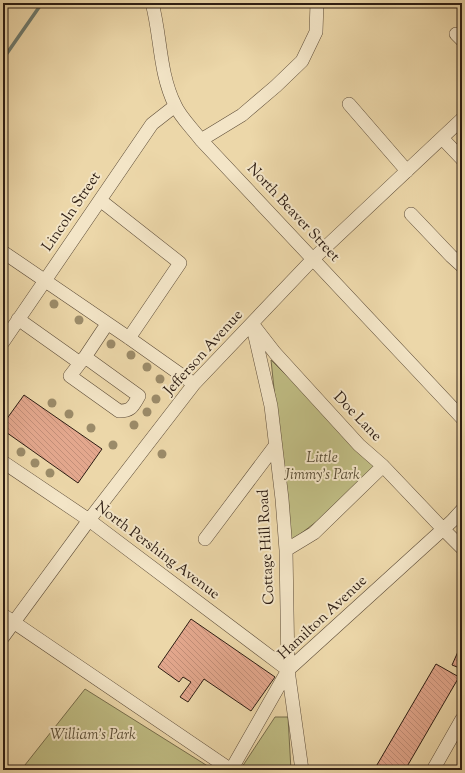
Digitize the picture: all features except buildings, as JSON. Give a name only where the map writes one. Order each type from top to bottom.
[{"type":"street","name":"North Beaver Street","points":[[152,3],[155,14],[160,56],[175,106],[201,140],[314,258],[462,418]]},
{"type":"street","points":[[201,140],[242,115],[302,61],[316,32],[317,3]]},
{"type":"street","points":[[349,104],[407,171]]},
{"type":"street","name":"Lincoln Street","points":[[3,342],[152,124],[175,106]]},
{"type":"street","name":"Jefferson Avenue","points":[[3,637],[8,619],[89,520],[194,384],[314,258],[462,119]]},
{"type":"street","points":[[442,138],[462,159]]},
{"type":"street","points":[[100,200],[180,263],[129,338]]},
{"type":"street","points":[[411,214],[462,266]]},
{"type":"street","points":[[3,252],[194,384]]},
{"type":"street","points":[[18,319],[82,360],[140,396],[132,408],[126,411],[119,410],[70,376],[82,360],[107,324]]},
{"type":"street","name":"Cottage Hill Road","points":[[252,323],[271,406],[286,550],[288,670],[302,770]]},
{"type":"street","name":"Doe Lane","points":[[252,323],[275,353],[359,445],[383,466],[462,548]]},
{"type":"street","points":[[204,539],[275,446]]},
{"type":"street","name":"North Pershing Avenue","points":[[3,462],[89,520],[288,670]]},
{"type":"street","points":[[286,550],[314,533],[383,466]]},
{"type":"street","name":"Hamilton Avenue","points":[[231,770],[288,670],[462,510]]},
{"type":"street","points":[[8,619],[231,770]]},
{"type":"street","points":[[433,770],[462,720]]},
{"type":"green space","name":"Little Jimmy's Park","points":[[271,360],[382,471],[290,542]]},
{"type":"green space","name":"William's Park","points":[[85,689],[214,770],[21,770]]},
{"type":"green space","points":[[275,717],[288,717],[291,770],[240,770]]},
{"type":"waterway","points":[[3,59],[42,3]]}]
